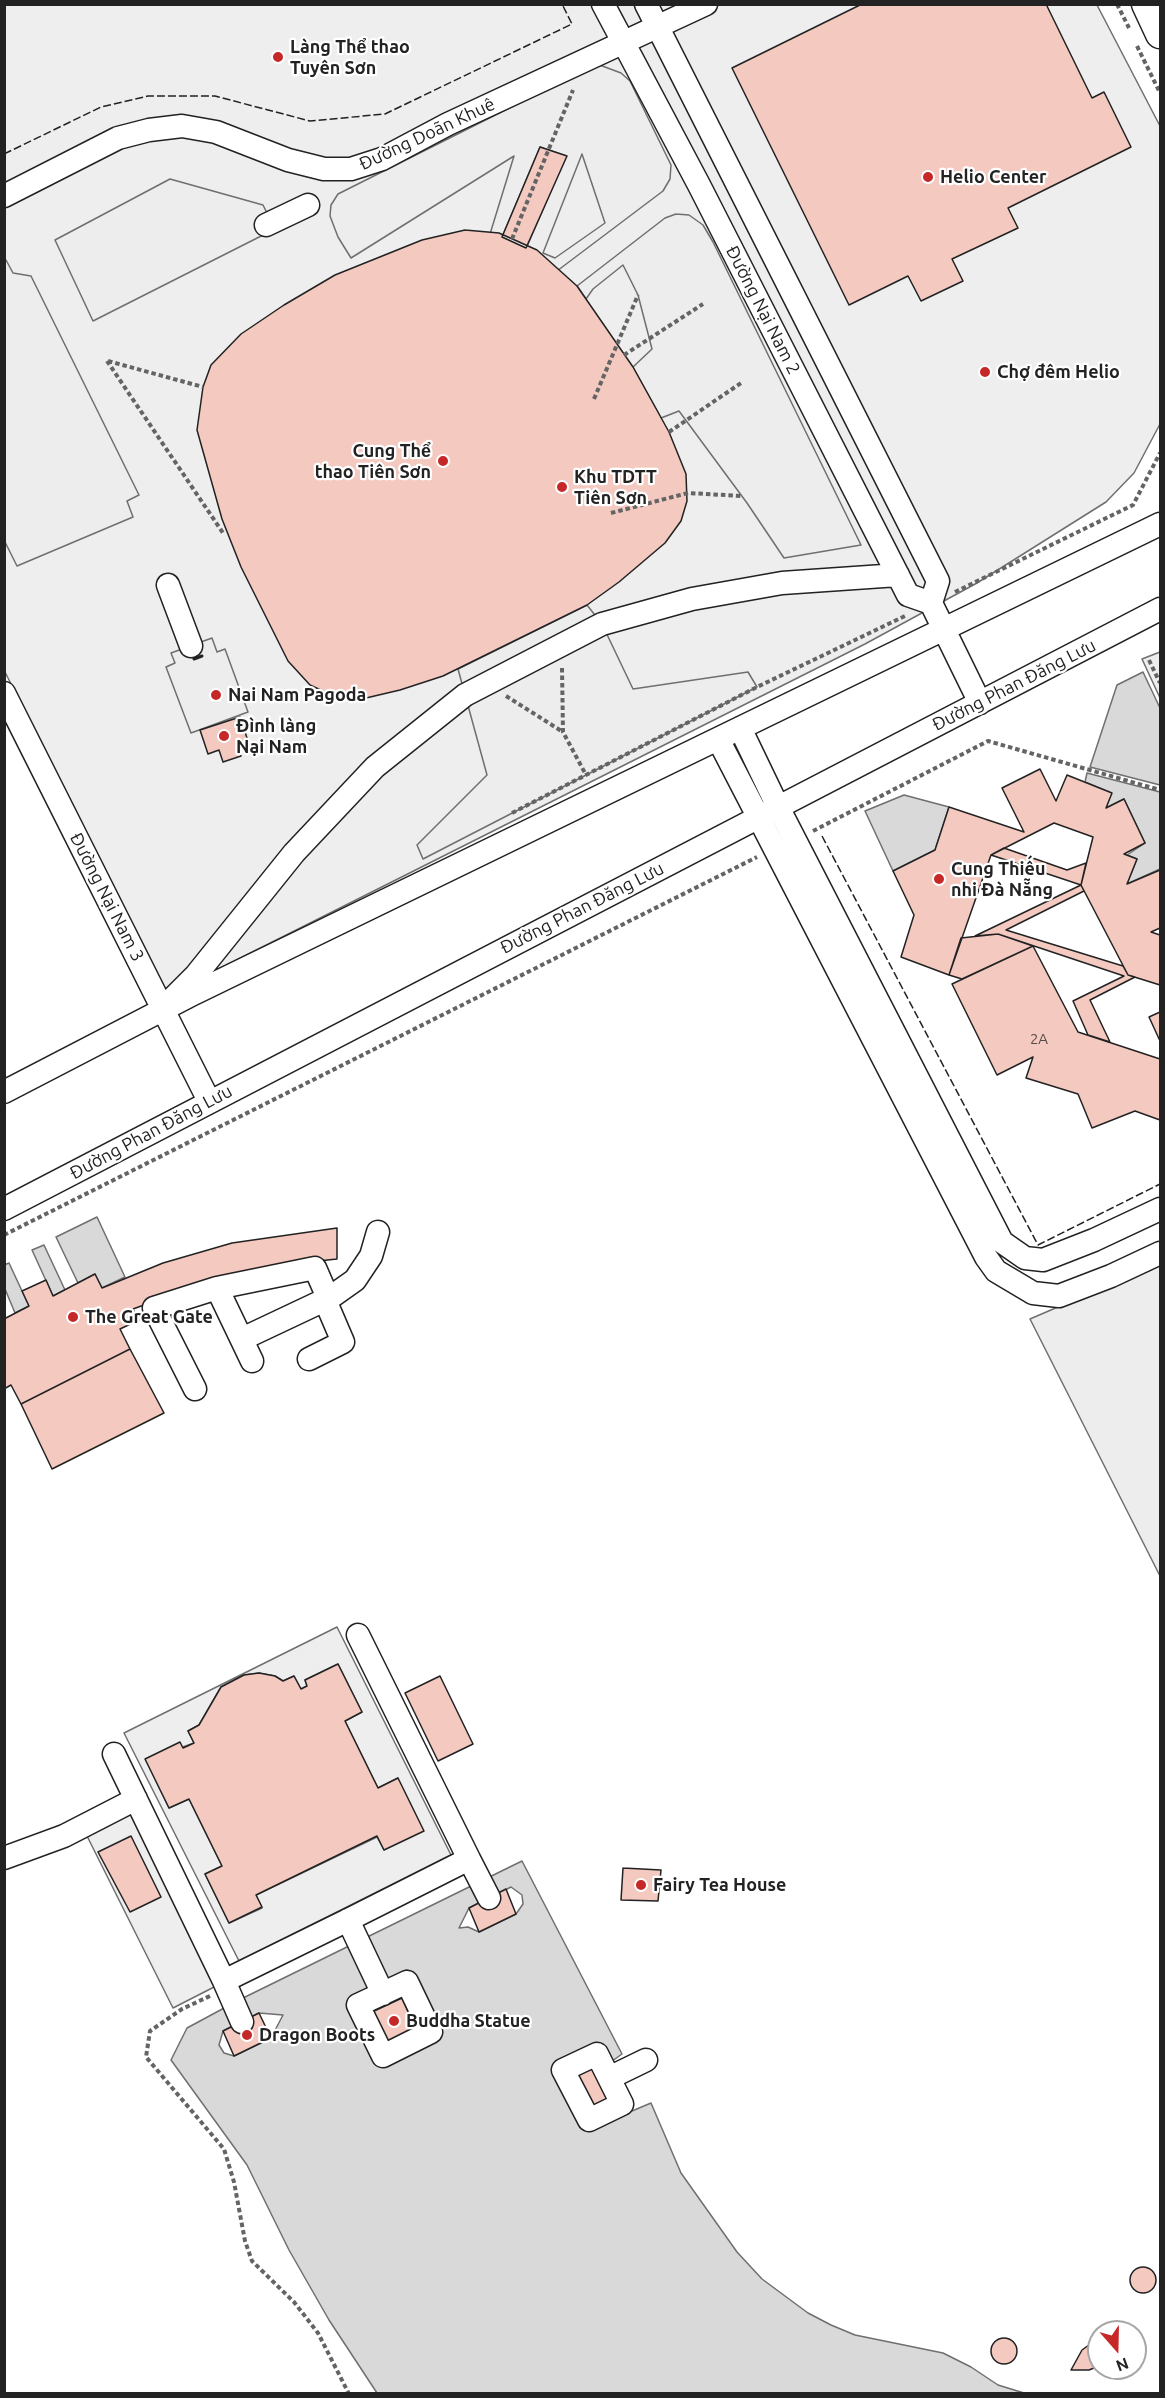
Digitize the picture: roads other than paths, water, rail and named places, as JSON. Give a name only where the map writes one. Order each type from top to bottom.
[{"type":"main road","points":[[1146,4],[1148,39]]},
{"type":"street","name":"Đường Nại Nam 2","points":[[603,4],[699,185],[908,596],[931,603],[938,581],[646,4]]},
{"type":"street","name":"Đường Doãn Khuê","points":[[4,196],[118,138],[149,130],[182,126],[216,132],[288,160],[324,169],[351,169],[382,159],[448,124],[706,4]]},
{"type":"street","points":[[266,225],[308,204]]},
{"type":"street","points":[[4,1092],[163,1009],[1161,524]]},
{"type":"street","points":[[163,1009],[196,975],[294,853],[375,767],[465,695],[602,624],[692,599],[782,583],[898,575]]},
{"type":"street","points":[[168,585],[191,646]]},
{"type":"street","points":[[931,603],[980,703]]},
{"type":"street","name":"Đường Phan Đăng Lưu","points":[[4,1209],[1161,609]]},
{"type":"street","name":"Đường Nại Nam 3","points":[[4,693],[209,1101]]},
{"type":"street","points":[[740,728],[768,812],[776,848],[986,1257],[996,1271],[1033,1293],[1059,1296],[1161,1253]]},
{"type":"street","points":[[718,739],[768,812],[1002,1242],[1025,1258],[1043,1260],[1094,1240],[1161,1209]]},
{"type":"street","points":[[242,1339],[326,1299],[355,1280],[371,1256],[378,1232]]},
{"type":"street","points":[[195,1389],[154,1308],[217,1288],[315,1268],[343,1342],[309,1359]]},
{"type":"street","points":[[217,1288],[252,1361]]},
{"type":"street","points":[[358,1635],[489,1898]]},
{"type":"street","points":[[114,1754],[242,2022]]},
{"type":"street","points":[[4,1858],[64,1836],[136,1799]]},
{"type":"street","points":[[225,1984],[469,1858]]},
{"type":"street","points":[[348,1920],[383,1994]]},
{"type":"street","points":[[609,2078],[646,2060]]},
{"type":"place","name":"Làng Thể thao Tuyên Sơn","points":[[278,57]]},
{"type":"place","name":"Helio Center","points":[[928,177]]},
{"type":"place","name":"Chợ đêm Helio","points":[[985,372]]},
{"type":"place","name":"Cung Thể thao Tiên Sơn","points":[[443,461]]},
{"type":"place","name":"Khu TDTT Tiên Sơn","points":[[562,487]]},
{"type":"place","name":"Nai Nam Pagoda","points":[[216,695]]},
{"type":"place","name":"Đình làng Nại Nam","points":[[224,736]]},
{"type":"place","name":"Cung Thiếu nhi Đà Nẵng","points":[[939,879]]},
{"type":"place","name":"The Great Gate","points":[[73,1317]]},
{"type":"place","name":"Fairy Tea House","points":[[641,1885]]},
{"type":"place","name":"Buddha Statue","points":[[394,2021]]},
{"type":"place","name":"Dragon Boots","points":[[247,2035]]}]
